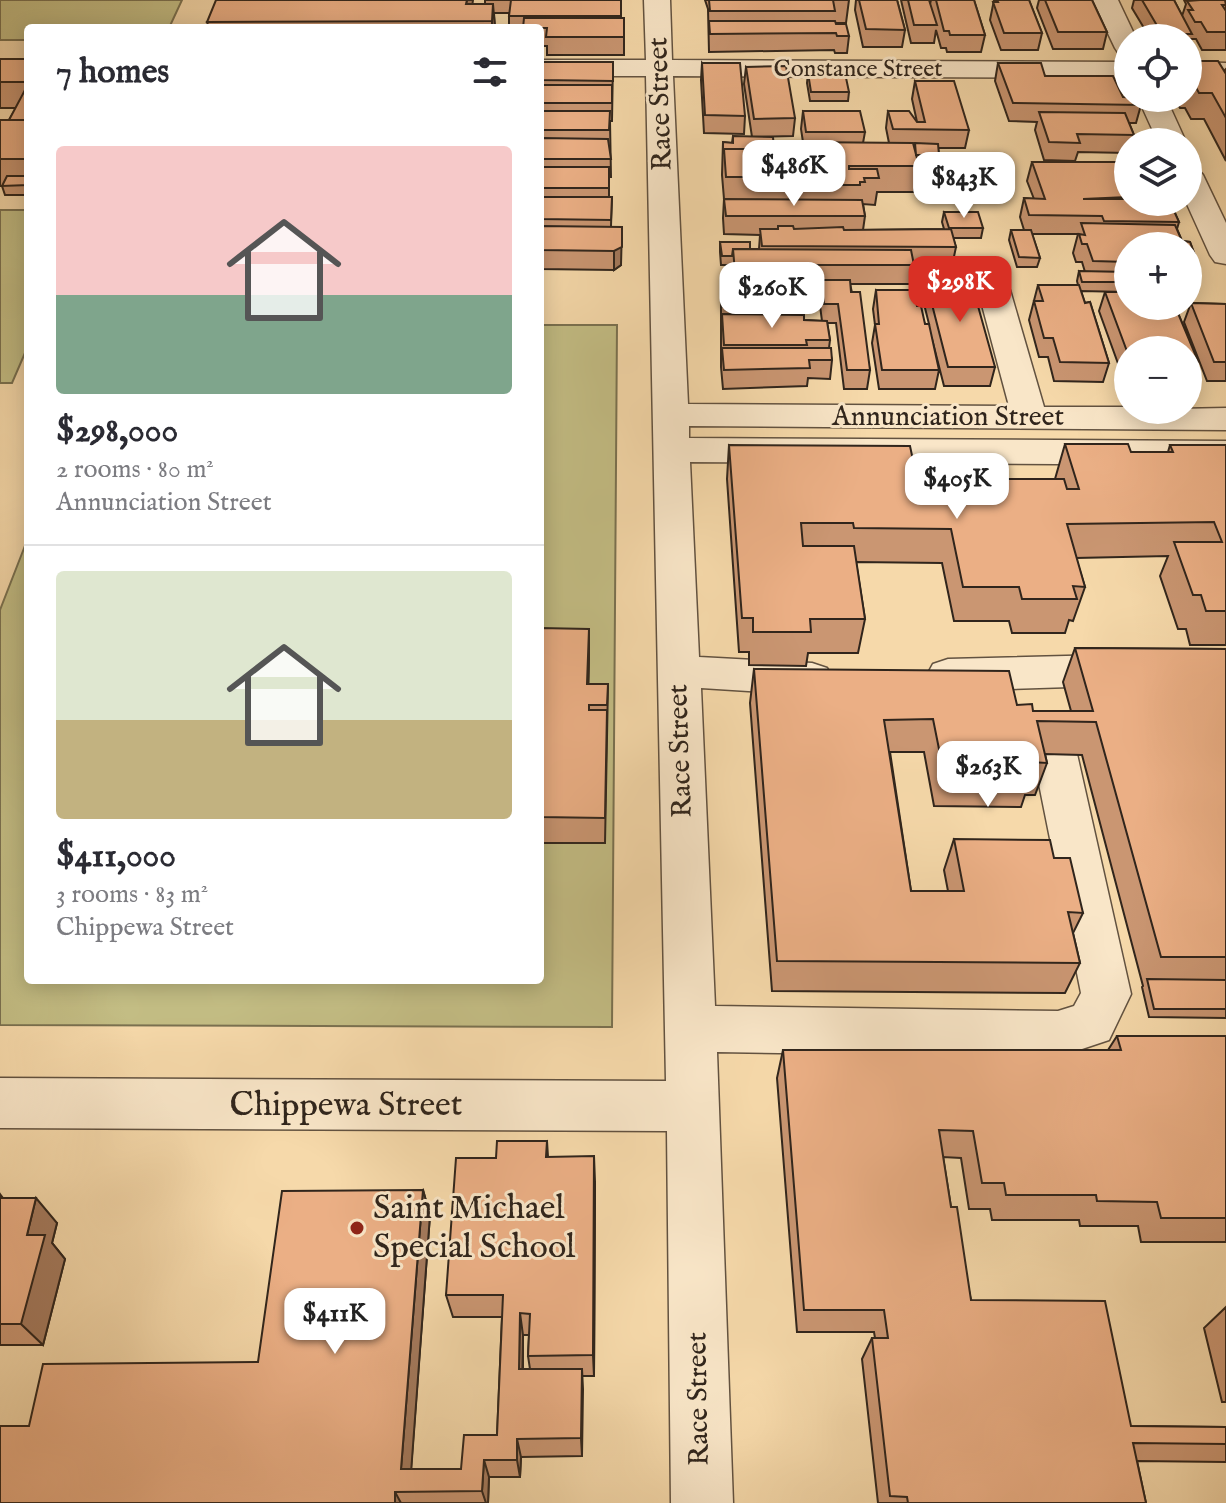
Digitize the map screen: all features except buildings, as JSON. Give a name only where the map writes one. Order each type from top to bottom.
[{"type":"street","name":"Race Street","points":[[657,0],[693,1106],[702,1503]]},
{"type":"street","points":[[1105,0],[1116,24]]},
{"type":"street","name":"Constance Street","points":[[544,68],[1114,70]]},
{"type":"street","points":[[1202,70],[1226,71]]},
{"type":"street","points":[[1202,204],[1226,255]]},
{"type":"street","points":[[994,290],[1030,418]]},
{"type":"street","name":"Annunciation Street","points":[[671,432],[1030,418],[1226,419]]},
{"type":"street","name":"Annunciation Street","points":[[671,432],[1226,453]]},
{"type":"street","points":[[911,676],[1226,667]]},
{"type":"street","points":[[678,671],[803,679],[849,678]]},
{"type":"street","points":[[690,1029],[1058,1034],[1091,1024],[1106,994],[1054,749],[1034,672]]},
{"type":"street","name":"Chippewa Street","points":[[0,1103],[693,1106]]},
{"type":"shaded area","points":[[0,0],[182,0],[171,24],[24,24],[24,40],[0,40]]},
{"type":"shaded area","points":[[0,210],[24,210],[24,355],[12,383],[0,383]]},
{"type":"shaded area","points":[[544,325],[617,325],[612,1027],[0,1025],[0,610],[24,548],[24,984],[544,984]]},
{"type":"place","name":"Saint Michael Special School","points":[[357,1228]]}]
